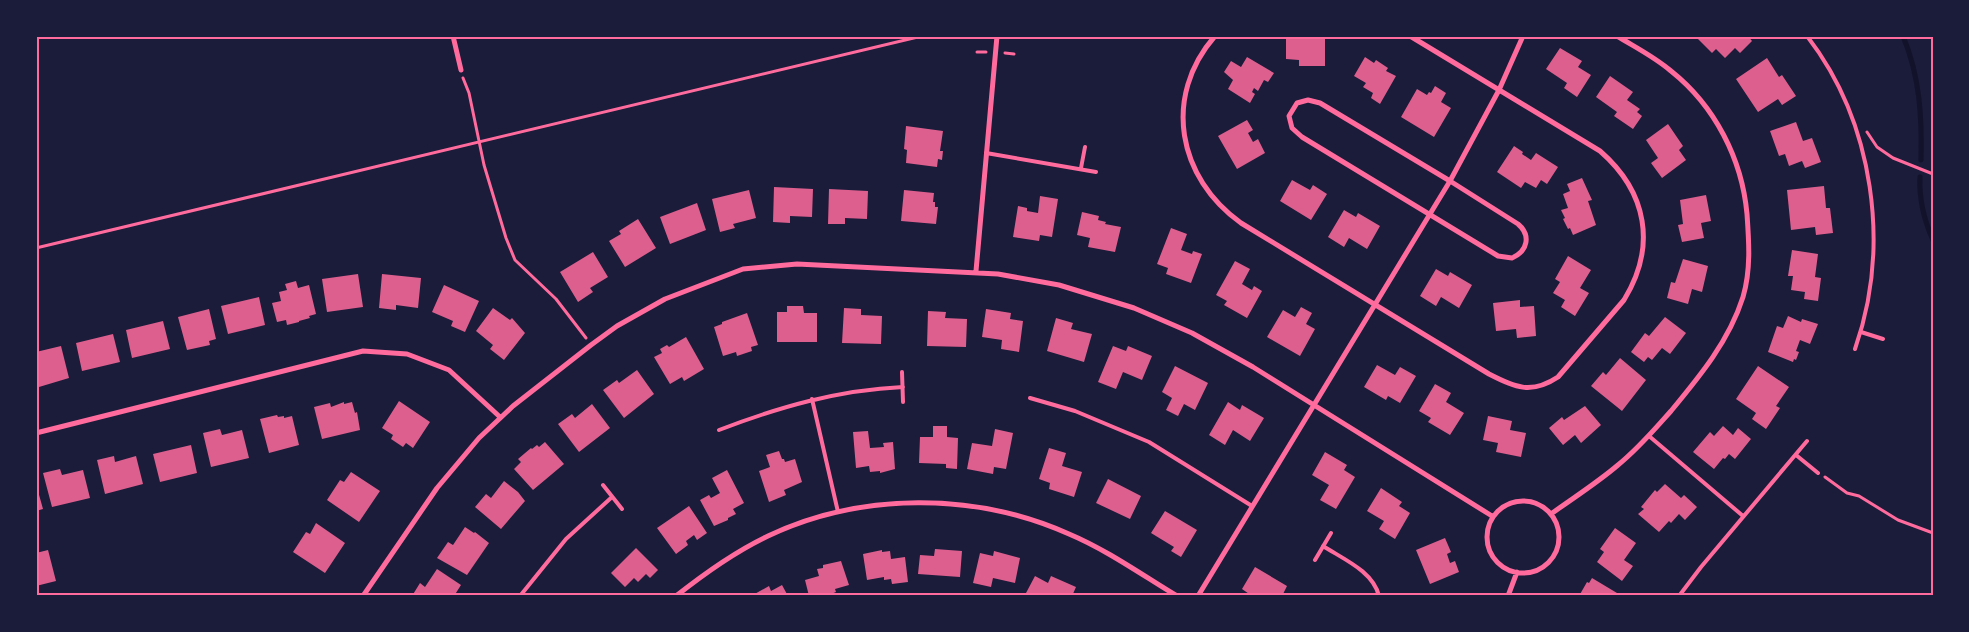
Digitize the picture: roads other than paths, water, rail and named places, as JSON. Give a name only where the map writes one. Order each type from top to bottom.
[{"type":"street","points":[[453,36],[460,70]]},
{"type":"street","points":[[976,272],[997,36]]},
{"type":"street","points":[[1215,36],[1197,61],[1189,78],[1183,115],[1185,140],[1197,175],[1207,192],[1228,213],[1489,374],[1513,386],[1522,388],[1543,385],[1558,377],[1624,300],[1631,289],[1638,271],[1643,241],[1640,210],[1630,185],[1616,166],[1600,152],[1410,36]]},
{"type":"street","points":[[1198,596],[1450,181],[1499,90],[1524,36]]},
{"type":"street","points":[[1551,514],[1618,465],[1649,436],[1700,376],[1716,354],[1731,326],[1743,296],[1748,272],[1749,245],[1746,206],[1740,175],[1727,140],[1712,115],[1685,83],[1671,71],[1617,36]]},
{"type":"street","points":[[1302,100],[1313,100],[1320,103],[1450,181],[1522,228],[1527,237],[1527,243],[1523,250],[1512,258],[1503,258],[1429,215],[1296,133],[1290,122],[1291,110],[1302,100]]},
{"type":"street","points":[[363,596],[437,488],[479,438],[500,418],[591,345],[617,326],[665,299],[743,270],[797,264],[976,272],[1030,279],[1059,285],[1142,310],[1192,333],[1253,367],[1492,516]]},
{"type":"street","points":[[36,433],[364,351],[407,354],[449,370],[500,418]]},
{"type":"street","points":[[1521,500],[1537,504],[1551,514],[1558,529],[1559,539],[1551,559],[1541,568],[1526,573],[1517,572],[1501,566],[1492,556],[1488,549],[1486,533],[1492,516],[1503,506],[1521,500]]},
{"type":"street","points":[[676,596],[704,573],[736,553],[768,536],[797,524],[838,512],[879,505],[917,502],[963,505],[1004,512],[1051,527],[1094,545],[1177,596]]},
{"type":"street","points":[[1508,596],[1517,572]]},
{"type":"lane","points":[[1807,36],[1832,74],[1846,101],[1864,157],[1870,184],[1873,204],[1873,254],[1861,332],[1855,349]]},
{"type":"lane","points":[[1081,168],[1085,147]]},
{"type":"lane","points":[[986,153],[1096,172]]},
{"type":"lane","points":[[1861,332],[1883,339]]},
{"type":"lane","points":[[902,372],[903,402]]},
{"type":"lane","points":[[719,430],[762,413],[812,399],[843,393],[903,387]]},
{"type":"lane","points":[[1030,398],[1076,411],[1149,442],[1252,506]]},
{"type":"lane","points":[[812,399],[838,512]]},
{"type":"lane","points":[[1649,436],[1743,516]]},
{"type":"lane","points":[[1679,596],[1743,516],[1807,441]]},
{"type":"lane","points":[[1796,455],[1818,472]]},
{"type":"lane","points":[[603,485],[622,509]]},
{"type":"lane","points":[[520,596],[566,539],[612,497]]},
{"type":"lane","points":[[1315,560],[1331,533]]},
{"type":"lane","points":[[1324,546],[1368,575],[1375,584],[1380,596]]},
{"type":"waterway","points":[[1903,36],[1909,51],[1919,97],[1921,160]]},
{"type":"waterway","points":[[1920,177],[1923,209],[1933,240]]}]
